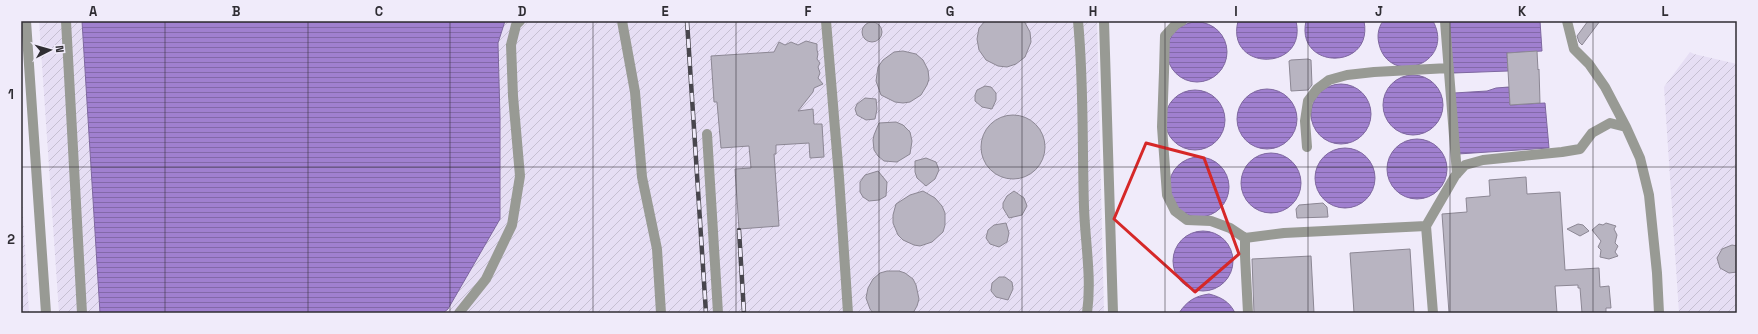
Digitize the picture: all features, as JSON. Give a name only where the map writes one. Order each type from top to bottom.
[{"type":"street","points":[[26,21],[46,313]]},
{"type":"street","points":[[66,21],[82,313]]},
{"type":"street","points":[[459,313],[486,279],[512,225],[520,176],[513,96],[511,45],[516,25],[520,21]]},
{"type":"street","points":[[622,21],[635,92],[642,177],[657,249],[661,313]]},
{"type":"street","points":[[826,21],[839,177],[848,313]]},
{"type":"street","points":[[1078,21],[1082,62],[1084,206],[1089,296],[1087,313]]},
{"type":"street","points":[[1104,21],[1112,313]]},
{"type":"street","points":[[1182,21],[1176,24],[1166,36],[1162,127],[1166,195],[1175,211],[1187,220],[1211,221],[1230,228],[1245,238],[1284,233],[1426,226]]},
{"type":"street","points":[[1445,21],[1457,174]]},
{"type":"street","points":[[1567,21],[1574,49],[1589,64],[1605,87],[1626,126],[1640,158],[1649,195],[1657,273],[1659,313]]},
{"type":"street","points":[[1307,147],[1305,121],[1308,101],[1317,90],[1329,80],[1347,75],[1374,72],[1449,68]]},
{"type":"street","points":[[1433,313],[1426,226],[1457,174],[1465,165],[1483,160],[1580,149],[1592,133],[1610,123],[1626,126]]},
{"type":"street","points":[[708,134],[718,313]]},
{"type":"street","points":[[1245,238],[1248,313]]},
{"type":"highlighted area","points":[[1146,143],[1204,158],[1239,254],[1195,292],[1114,219]]},
{"type":"shaded area","points":[[39,21],[1097,21],[1104,313],[59,313]]},
{"type":"shaded area","points":[[82,21],[505,21],[498,43],[500,219],[448,309],[443,313],[100,313]]},
{"type":"shaded area","points":[[1238,21],[1296,21],[1296,38],[1290,50],[1279,57],[1267,59],[1254,57],[1243,50],[1237,38]]},
{"type":"shaded area","points":[[1306,21],[1364,21],[1364,37],[1358,49],[1347,56],[1335,58],[1322,56],[1312,49],[1306,37]]},
{"type":"shaded area","points":[[1383,21],[1433,21],[1438,36],[1436,49],[1429,59],[1418,65],[1407,67],[1395,65],[1385,57],[1379,44],[1378,32]]},
{"type":"shaded area","points":[[1449,21],[1540,21],[1542,51],[1507,53],[1508,71],[1453,73]]},
{"type":"shaded area","points":[[1197,22],[1214,27],[1222,35],[1227,52],[1222,69],[1214,77],[1197,82],[1180,77],[1172,69],[1167,52],[1172,35],[1180,27]]},
{"type":"shaded area","points":[[1690,52],[1737,64],[1737,313],[1679,313],[1664,87]]},
{"type":"shaded area","points":[[1407,75],[1419,75],[1430,80],[1438,88],[1443,99],[1441,117],[1430,130],[1419,135],[1407,135],[1396,130],[1388,122],[1383,111],[1383,99],[1388,88],[1396,80]]},
{"type":"shaded area","points":[[1335,84],[1347,84],[1358,89],[1366,97],[1371,108],[1369,126],[1358,139],[1347,144],[1335,144],[1324,139],[1316,131],[1311,120],[1311,108],[1316,97],[1324,89]]},
{"type":"shaded area","points":[[1509,87],[1510,105],[1545,103],[1549,148],[1458,154],[1454,93],[1487,91],[1496,88]]},
{"type":"shaded area","points":[[1261,89],[1273,89],[1284,94],[1292,102],[1297,113],[1295,131],[1284,144],[1273,149],[1261,149],[1250,144],[1242,136],[1237,125],[1237,113],[1242,102],[1250,94]]},
{"type":"shaded area","points":[[1195,90],[1212,95],[1220,103],[1225,120],[1220,137],[1212,145],[1195,150],[1178,145],[1170,137],[1165,120],[1170,103],[1178,95]]},
{"type":"shaded area","points":[[1411,139],[1423,139],[1434,144],[1442,152],[1447,163],[1445,181],[1434,194],[1423,199],[1411,199],[1400,194],[1392,186],[1387,175],[1387,163],[1392,152],[1400,144]]},
{"type":"shaded area","points":[[1339,148],[1351,148],[1362,153],[1370,161],[1375,172],[1373,190],[1362,203],[1351,208],[1339,208],[1328,203],[1320,195],[1315,184],[1315,172],[1320,161],[1328,153]]},
{"type":"shaded area","points":[[1265,153],[1277,153],[1288,158],[1296,166],[1301,177],[1299,195],[1288,208],[1277,213],[1265,213],[1254,208],[1246,200],[1241,189],[1241,177],[1246,166],[1254,158]]},
{"type":"shaded area","points":[[1199,157],[1216,162],[1224,170],[1229,187],[1224,204],[1216,212],[1199,217],[1182,212],[1174,204],[1169,187],[1174,170],[1182,162]]},
{"type":"shaded area","points":[[21,183],[29,313],[21,313]]},
{"type":"shaded area","points":[[1197,231],[1209,231],[1220,236],[1228,244],[1233,255],[1231,273],[1220,286],[1209,291],[1197,291],[1186,286],[1178,278],[1173,267],[1173,255],[1178,244],[1186,236]]},
{"type":"shaded area","points":[[1209,294],[1225,300],[1235,313],[1179,313],[1185,305],[1192,300]]},
{"type":"building","points":[[985,21],[1024,21],[1030,32],[1031,42],[1025,57],[1016,64],[1007,67],[998,66],[986,60],[979,50],[977,39],[979,28]]},
{"type":"building","points":[[1588,21],[1600,21],[1582,45],[1577,36]]},
{"type":"building","points":[[872,22],[879,25],[882,32],[879,39],[872,42],[865,39],[862,32],[865,25]]},
{"type":"building","points":[[806,41],[817,44],[817,59],[820,63],[818,67],[820,73],[818,78],[823,84],[814,88],[813,92],[798,111],[813,109],[814,124],[822,124],[824,157],[810,158],[809,143],[776,145],[776,154],[774,154],[779,226],[739,229],[735,169],[751,168],[749,146],[721,148],[717,102],[714,102],[711,56],[774,52],[779,42],[785,45],[791,42],[798,45]]},
{"type":"building","points":[[903,51],[916,54],[923,60],[928,70],[929,79],[921,95],[910,102],[903,103],[895,102],[881,95],[876,81],[878,67],[883,60],[894,52]]},
{"type":"building","points":[[1537,51],[1540,103],[1510,105],[1507,53]]},
{"type":"building","points":[[1311,60],[1312,85],[1308,90],[1291,91],[1289,61]]},
{"type":"building","points":[[985,86],[991,87],[996,93],[996,100],[992,109],[982,107],[975,101],[977,90]]},
{"type":"building","points":[[865,98],[876,99],[877,109],[875,119],[866,120],[857,115],[855,109],[857,104]]},
{"type":"building","points":[[1013,115],[1025,117],[1036,124],[1043,135],[1045,147],[1043,159],[1036,170],[1025,177],[1013,179],[1001,177],[990,170],[983,159],[981,147],[983,135],[990,124],[1001,117]]},
{"type":"building","points":[[896,122],[903,125],[910,132],[912,141],[910,154],[897,162],[884,161],[874,150],[874,135],[879,123]]},
{"type":"building","points":[[926,158],[936,162],[939,170],[935,179],[926,186],[917,178],[915,172],[915,161]]},
{"type":"building","points":[[878,171],[887,182],[886,196],[879,200],[869,201],[863,197],[860,192],[860,182],[865,175]]},
{"type":"building","points":[[1526,177],[1527,194],[1560,192],[1565,270],[1599,268],[1600,287],[1609,286],[1611,308],[1606,308],[1606,313],[1582,313],[1580,288],[1578,288],[1578,285],[1555,286],[1557,313],[1449,313],[1442,214],[1467,212],[1466,198],[1490,196],[1489,180]]},
{"type":"building","points":[[923,191],[935,198],[942,206],[945,213],[945,225],[943,232],[932,242],[920,246],[903,240],[898,235],[893,223],[893,215],[896,204],[910,195]]},
{"type":"building","points":[[1014,191],[1024,198],[1027,206],[1022,215],[1009,218],[1003,208],[1003,203],[1007,196]]},
{"type":"building","points":[[1323,203],[1327,207],[1328,217],[1297,218],[1296,209],[1299,205]]},
{"type":"building","points":[[1006,223],[1009,233],[1007,242],[999,247],[990,244],[986,238],[988,230],[994,225]]},
{"type":"building","points":[[1606,223],[1616,226],[1614,229],[1617,235],[1615,243],[1618,246],[1615,252],[1618,256],[1609,259],[1600,257],[1601,250],[1598,247],[1601,241],[1592,230],[1599,224],[1603,225]]},
{"type":"building","points":[[1578,224],[1583,225],[1589,231],[1580,236],[1567,229]]},
{"type":"building","points":[[1732,245],[1737,246],[1737,272],[1729,273],[1720,268],[1717,258],[1722,249]]},
{"type":"building","points":[[1410,249],[1414,313],[1354,313],[1350,253]]},
{"type":"building","points":[[1311,256],[1314,313],[1254,313],[1252,259]]},
{"type":"building","points":[[887,271],[899,271],[905,273],[913,279],[919,299],[913,313],[873,313],[870,309],[866,298],[868,288],[873,279],[880,273]]},
{"type":"building","points":[[999,277],[1005,277],[1012,282],[1013,289],[1008,300],[996,297],[991,291],[992,283]]},
{"type":"railway","points":[[687,21],[706,313]]},
{"type":"railway","points":[[739,230],[744,313]]}]
